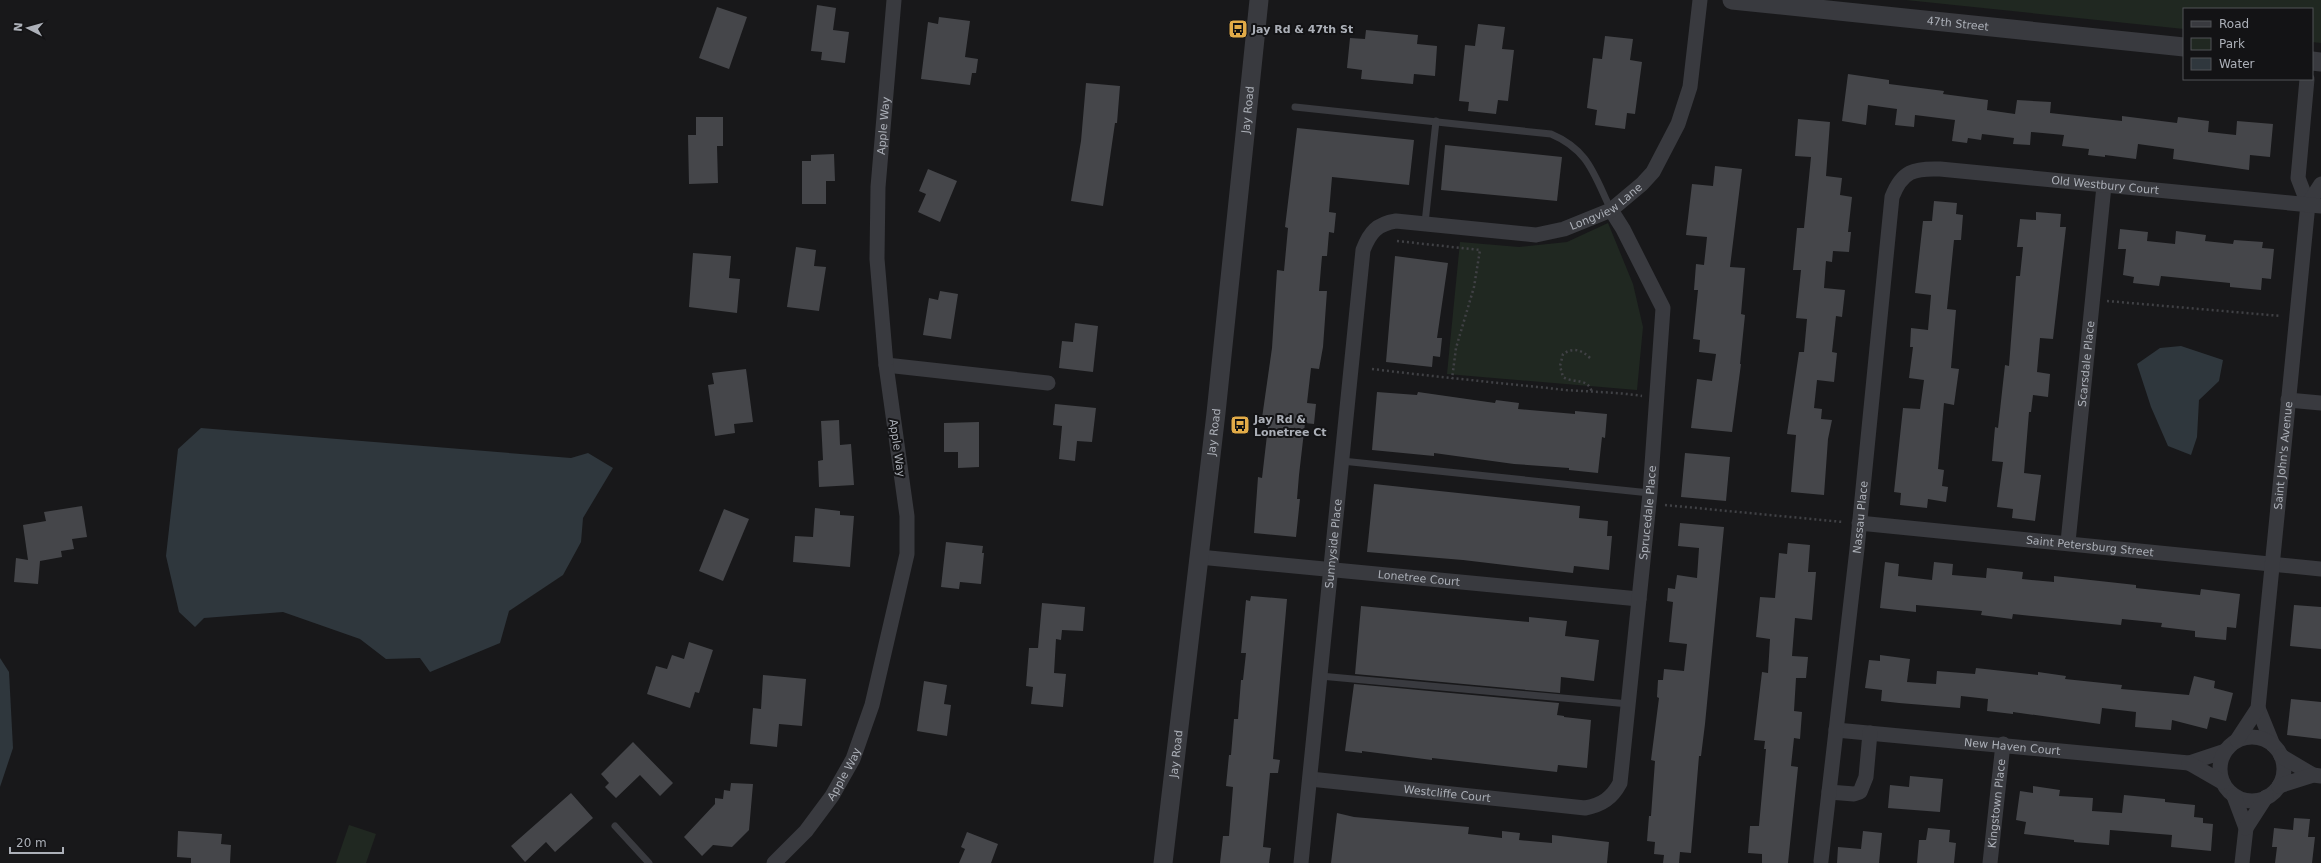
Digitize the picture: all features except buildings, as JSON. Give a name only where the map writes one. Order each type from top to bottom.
[{"type":"street","name":"Apple Way","points":[[774,863],[806,831],[832,796],[853,759],[872,705],[907,554],[907,516],[886,365],[877,259],[878,187],[894,0]]},
{"type":"street","name":"Jay Road","points":[[1163,863],[1216,413],[1259,0]]},
{"type":"street","name":"Longview Lane","points":[[1375,228],[1385,223],[1396,221],[1536,235],[1564,229],[1611,210],[1642,184],[1653,172],[1678,124],[1690,87],[1700,0]]},
{"type":"street","name":"47th Street","points":[[1732,0],[2183,47]]},
{"type":"street","name":"Saint John's Avenue","points":[[2307,80],[2298,178],[2315,205]]},
{"type":"street","name":"Old Westbury Court","points":[[1904,176],[1920,168],[1940,169],[2104,186],[2315,205]]},
{"type":"street","name":"Nassau Place","points":[[1821,861],[1859,523],[1892,197],[1897,184],[1904,176]]},
{"type":"street","name":"Saint John's Avenue","points":[[2225,751],[2237,740],[2258,708],[2297,317],[2315,205],[2321,184]]},
{"type":"street","name":"Scarsdale Place","points":[[2068,542],[2104,186]]},
{"type":"street","name":"Sprucedale Place","points":[[1585,808],[1598,805],[1607,800],[1615,793],[1620,783],[1649,498],[1658,398],[1663,308],[1624,230],[1611,210]]},
{"type":"street","name":"Sunnyside Place","points":[[1301,863],[1319,676],[1332,570],[1363,250],[1368,238],[1375,228]]},
{"type":"street","points":[[886,365],[1048,383]]},
{"type":"street","points":[[2288,400],[2321,403]]},
{"type":"street","name":"Saint Petersburg Street","points":[[1859,523],[2068,542],[2321,569]]},
{"type":"street","name":"Lonetree Court","points":[[1199,557],[1639,599]]},
{"type":"street","name":"Saint John's Avenue","points":[[2258,708],[2277,750],[2283,774],[2279,786]]},
{"type":"street","name":"New Haven Court","points":[[1836,730],[2003,744],[2189,763],[2222,782]]},
{"type":"street","points":[[1829,792],[1854,794],[1860,792],[1866,777],[1870,733]]},
{"type":"street","points":[[2237,740],[2252,736],[2261,738],[2317,775]]},
{"type":"street","name":"Kingstown Place","points":[[1990,863],[2003,744]]},
{"type":"street","points":[[2225,751],[2220,764],[2222,782],[2234,796],[2246,828]]},
{"type":"street","name":"New Haven Court","points":[[2189,763],[2225,751]]},
{"type":"street","points":[[2242,863],[2246,828],[2266,797],[2279,786],[2317,775]]},
{"type":"street","name":"Westcliffe Court","points":[[1310,779],[1585,808]]},
{"type":"street","points":[[2234,796],[2252,801],[2266,797]]},
{"type":"lane","points":[[1295,107],[1550,134],[1573,145],[1584,156],[1611,210]]},
{"type":"lane","points":[[1425,223],[1436,121]]},
{"type":"lane","points":[[1342,461],[1649,498]]},
{"type":"lane","points":[[1319,676],[1629,704]]},
{"type":"lane","points":[[615,826],[649,863]]},
{"type":"path","points":[[1396,241],[1480,250],[1474,287],[1456,348],[1452,379]]},
{"type":"path","points":[[2093,299],[2297,317]]},
{"type":"path","points":[[1590,358],[1583,352],[1571,350],[1563,354],[1560,366],[1563,377],[1573,382],[1586,382],[1590,385],[1592,392]]},
{"type":"path","points":[[1372,369],[1452,379],[1592,392],[1620,392],[1658,398]]},
{"type":"path","points":[[1649,498],[1859,523]]},
{"type":"green space","points":[[1906,0],[2321,0],[2321,43],[2313,42],[2313,8],[2183,8],[2183,29]]},
{"type":"green space","points":[[1608,223],[1633,284],[1643,327],[1637,390],[1447,374],[1460,242],[1519,247],[1567,242]]},
{"type":"green space","points":[[349,825],[376,834],[366,863],[336,863]]},
{"type":"water","points":[[2181,346],[2223,360],[2219,381],[2199,400],[2197,437],[2191,455],[2168,446],[2151,407],[2137,364],[2160,348]]},
{"type":"water","points":[[201,428],[571,458],[588,453],[613,468],[583,518],[581,542],[563,575],[509,611],[500,643],[430,672],[420,658],[386,659],[360,639],[283,612],[204,618],[195,627],[179,612],[166,556],[178,449]]},
{"type":"water","points":[[0,658],[9,672],[13,748],[0,787]]},
{"type":"place","name":"Jay Rd & 47th St","points":[[1238,29]]},
{"type":"place","name":"Jay Rd & Lonetree Ct","points":[[1240,425]]}]
